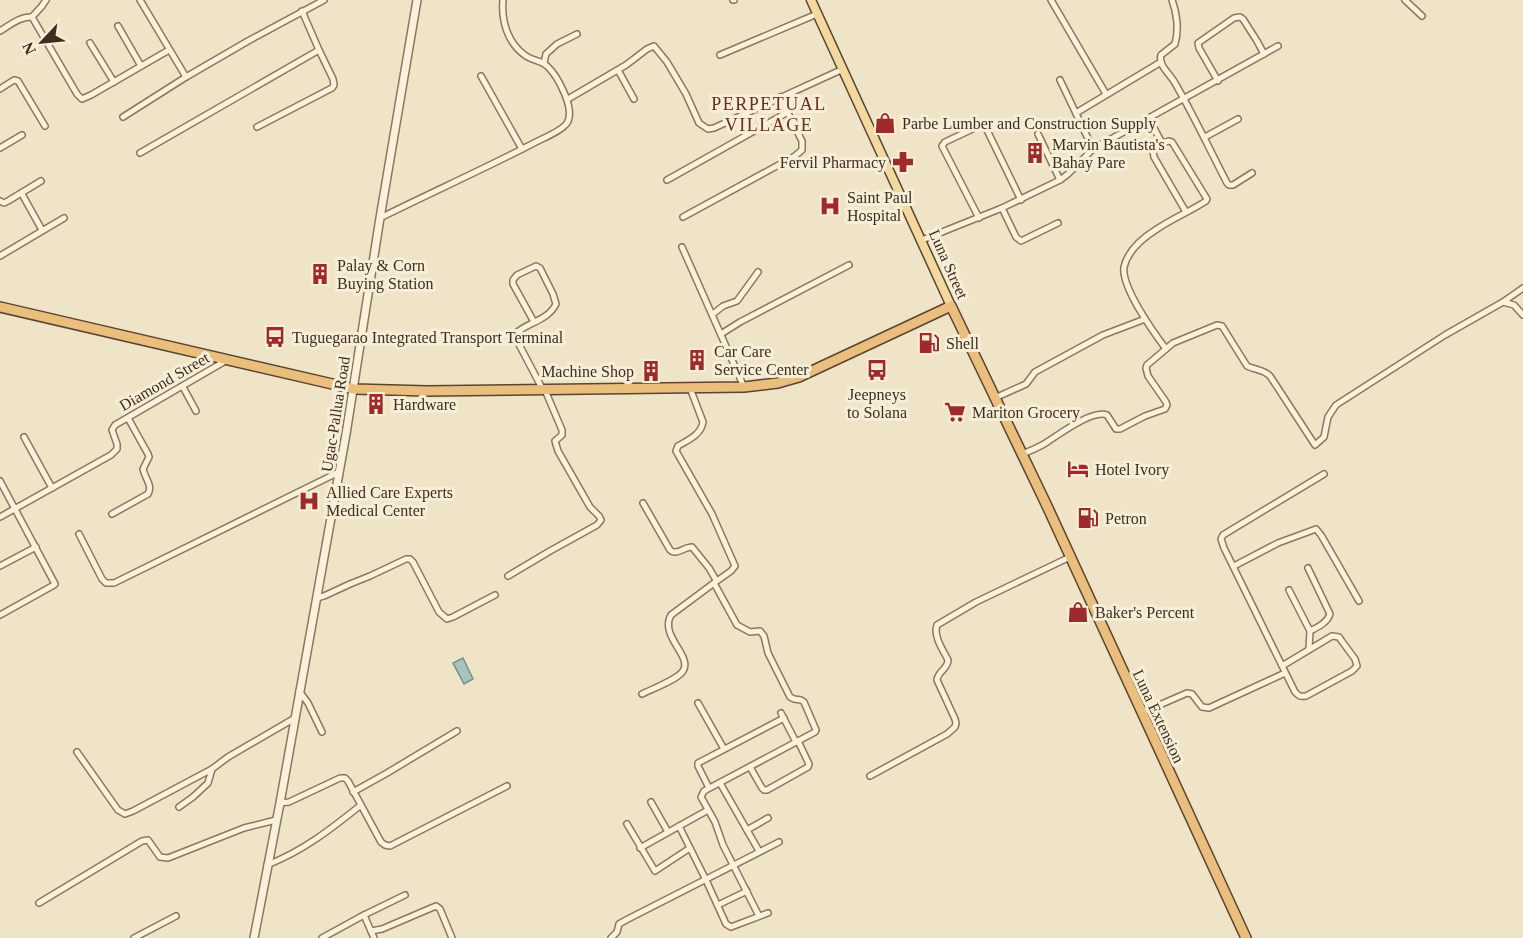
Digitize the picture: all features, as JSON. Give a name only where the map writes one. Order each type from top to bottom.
[{"type":"highway","points":[[0,307],[354,388],[427,391],[744,387],[778,383],[799,377],[951,306]]},
{"type":"highway","name":"Luna Street","points":[[951,306],[1047,506]]},
{"type":"highway","name":"Luna Extension","points":[[1047,506],[1246,938]]},
{"type":"main road","name":"Luna Street","points":[[811,0],[951,306]]},
{"type":"street","points":[[0,31],[24,18],[32,17],[46,0]]},
{"type":"street","points":[[140,0],[186,77]]},
{"type":"street","points":[[123,117],[186,77],[324,0]]},
{"type":"street","name":"Ugac-Pallua Road","points":[[254,938],[354,388],[417,0]]},
{"type":"street","points":[[380,218],[522,149],[566,124],[569,114],[568,99],[549,67],[526,56],[508,34],[502,8],[503,0]]},
{"type":"street","points":[[1051,0],[1106,94]]},
{"type":"street","points":[[1172,0],[1177,26],[1176,41],[1161,55],[1160,60],[1185,100],[1229,185],[1233,185],[1252,173]]},
{"type":"street","points":[[1405,0],[1422,16]]},
{"type":"street","points":[[257,127],[334,85],[302,11]]},
{"type":"street","points":[[720,55],[817,14]]},
{"type":"street","points":[[32,17],[82,99],[169,50]]},
{"type":"street","points":[[1218,81],[1198,44],[1234,18],[1243,19],[1264,54]]},
{"type":"street","points":[[118,26],[141,66]]},
{"type":"street","points":[[544,63],[546,54],[557,44],[577,34]]},
{"type":"street","points":[[90,43],[114,82]]},
{"type":"street","points":[[568,99],[654,46],[667,62],[686,94],[699,123],[708,129],[739,118],[843,69]]},
{"type":"street","points":[[922,240],[1021,200],[1060,180],[1093,150],[1278,46]]},
{"type":"street","points":[[140,153],[319,51]]},
{"type":"street","points":[[1076,113],[1161,62]]},
{"type":"street","points":[[618,70],[634,99]]},
{"type":"street","points":[[481,76],[522,149]]},
{"type":"street","points":[[0,89],[14,80],[18,81],[45,126]]},
{"type":"street","points":[[1060,80],[1093,150]]},
{"type":"street","points":[[683,218],[802,150],[802,141],[780,97]]},
{"type":"street","points":[[667,180],[788,112]]},
{"type":"street","points":[[1149,119],[1162,143]]},
{"type":"street","points":[[1205,137],[1238,119]]},
{"type":"street","points":[[979,218],[942,146],[945,142],[979,126],[985,126],[1021,200]]},
{"type":"street","points":[[1038,134],[1060,180]]},
{"type":"street","points":[[0,148],[22,135]]},
{"type":"street","points":[[1166,349],[1137,305],[1124,268],[1126,260],[1144,238],[1203,204],[1207,199],[1172,142],[1168,141],[1153,151],[1154,157],[1186,212]]},
{"type":"street","points":[[0,201],[4,203],[9,201],[40,181]]},
{"type":"street","points":[[22,194],[42,230]]},
{"type":"street","points":[[1002,208],[1016,237],[1021,241],[1058,223]]},
{"type":"street","points":[[0,256],[64,218]]},
{"type":"street","points":[[682,247],[744,387]]},
{"type":"street","points":[[721,334],[849,265]]},
{"type":"street","points":[[508,576],[597,525],[600,520],[558,451],[555,441],[562,435],[562,430],[544,390],[514,338],[516,333],[552,312],[556,304],[554,294],[540,268],[536,266],[517,275],[513,280],[534,322]]},
{"type":"street","points":[[712,314],[723,306],[737,301],[758,272]]},
{"type":"street","points":[[1022,454],[1042,445],[1065,429],[1101,414],[1107,415],[1116,429],[1120,429],[1165,409],[1167,402],[1148,376],[1147,364],[1173,344],[1220,325],[1247,366],[1266,371],[1270,376],[1315,445],[1324,437],[1328,417],[1336,405],[1523,288]]},
{"type":"street","points":[[1503,302],[1514,305],[1523,315]]},
{"type":"street","points":[[995,398],[1026,384],[1035,372],[1103,335],[1145,319]]},
{"type":"street","name":"Diamond Street","points":[[0,517],[114,452],[117,444],[112,427],[227,360]]},
{"type":"street","points":[[183,387],[196,411]]},
{"type":"street","points":[[642,694],[683,672],[685,662],[667,627],[671,615],[732,571],[735,566],[712,514],[676,451],[678,446],[697,434],[702,427],[703,422],[690,388]]},
{"type":"street","points":[[112,514],[150,490],[143,469],[149,457],[128,418]]},
{"type":"street","points":[[24,437],[52,488]]},
{"type":"street","points":[[78,534],[102,579],[106,583],[114,583],[339,472]]},
{"type":"street","points":[[1282,666],[1332,636],[1339,638],[1357,666],[1306,696],[1301,697],[1295,692],[1285,673],[1234,566],[1222,543],[1221,539],[1223,535],[1324,474]]},
{"type":"street","points":[[0,481],[54,582],[54,585],[0,615]]},
{"type":"street","points":[[643,503],[669,550],[676,552],[692,547],[709,568],[736,625],[750,632],[760,631],[764,636],[768,653],[790,697],[804,702],[816,730],[709,788],[701,797],[759,916]]},
{"type":"street","points":[[1234,566],[1278,543],[1316,529],[1359,602]]},
{"type":"street","points":[[0,566],[36,547]]},
{"type":"street","points":[[870,776],[936,741],[955,727],[955,718],[937,680],[946,668],[948,660],[936,635],[937,625],[976,602],[1070,557]]},
{"type":"street","points":[[317,598],[406,559],[413,562],[439,612],[447,619],[495,595]]},
{"type":"street","points":[[1308,568],[1330,614],[1325,622],[1310,631]]},
{"type":"street","points":[[1289,590],[1310,631],[1309,649]]},
{"type":"street","points":[[1141,713],[1187,693],[1192,694],[1202,707],[1209,708],[1285,673]]},
{"type":"street","points":[[299,691],[308,703],[322,732]]},
{"type":"street","points":[[698,703],[724,749]]},
{"type":"street","points":[[709,788],[698,763],[783,715],[809,764],[808,767],[764,790],[750,767]]},
{"type":"street","points":[[77,752],[118,810],[125,814],[133,812],[212,769],[228,757],[295,718]]},
{"type":"street","points":[[353,792],[457,731]]},
{"type":"street","points":[[179,807],[208,783],[212,769]]},
{"type":"street","points":[[280,802],[289,802],[343,778],[348,781],[381,842],[390,846],[507,786]]},
{"type":"street","points":[[720,783],[759,852]]},
{"type":"street","points":[[651,802],[668,832]]},
{"type":"street","points":[[267,865],[289,856],[323,836],[361,805]]},
{"type":"street","points":[[640,848],[708,810]]},
{"type":"street","points":[[747,830],[768,818]]},
{"type":"street","points":[[39,903],[142,841],[148,840],[160,857],[168,858],[244,828],[276,820]]},
{"type":"street","points":[[627,824],[655,871],[690,848]]},
{"type":"street","points":[[679,826],[726,924],[731,927],[768,913]]},
{"type":"street","points":[[611,938],[621,923],[779,842]]},
{"type":"street","points":[[718,905],[747,891]]},
{"type":"street","points":[[322,938],[405,896]]},
{"type":"street","points":[[371,931],[436,906],[440,909],[452,938]]},
{"type":"street","points":[[364,915],[374,938]]},
{"type":"street","points":[[134,938],[176,916]]},
{"type":"water","points":[[463,658],[473,679],[464,684],[453,663]]},
{"type":"place","name":"Parbe Lumber and Construction Supply","points":[[885,123]]},
{"type":"place","name":"Marvin Bautista's Bahay Pare","points":[[1035,153]]},
{"type":"place","name":"Fervil Pharmacy","points":[[903,162]]},
{"type":"place","name":"Saint Paul Hospital","points":[[830,206]]},
{"type":"place","name":"Palay & Corn Buying Station","points":[[320,274]]},
{"type":"place","name":"Tuguegarao Integrated Transport Terminal","points":[[275,337]]},
{"type":"place","name":"Shell","points":[[929,343]]},
{"type":"place","name":"Car Care Service Center","points":[[697,360]]},
{"type":"place","name":"Jeepneys to Solana","points":[[877,370]]},
{"type":"place","name":"Machine Shop","points":[[651,371]]},
{"type":"place","name":"Hardware","points":[[376,404]]},
{"type":"place","name":"Mariton Grocery","points":[[955,412]]},
{"type":"place","name":"Hotel Ivory","points":[[1078,469]]},
{"type":"place","name":"Allied Care Experts Medical Center","points":[[309,501]]},
{"type":"place","name":"Petron","points":[[1088,518]]},
{"type":"place","name":"Baker's Percent","points":[[1078,612]]},
{"type":"district","name":"PERPETUAL VILLAGE","points":[[769,114]]}]
